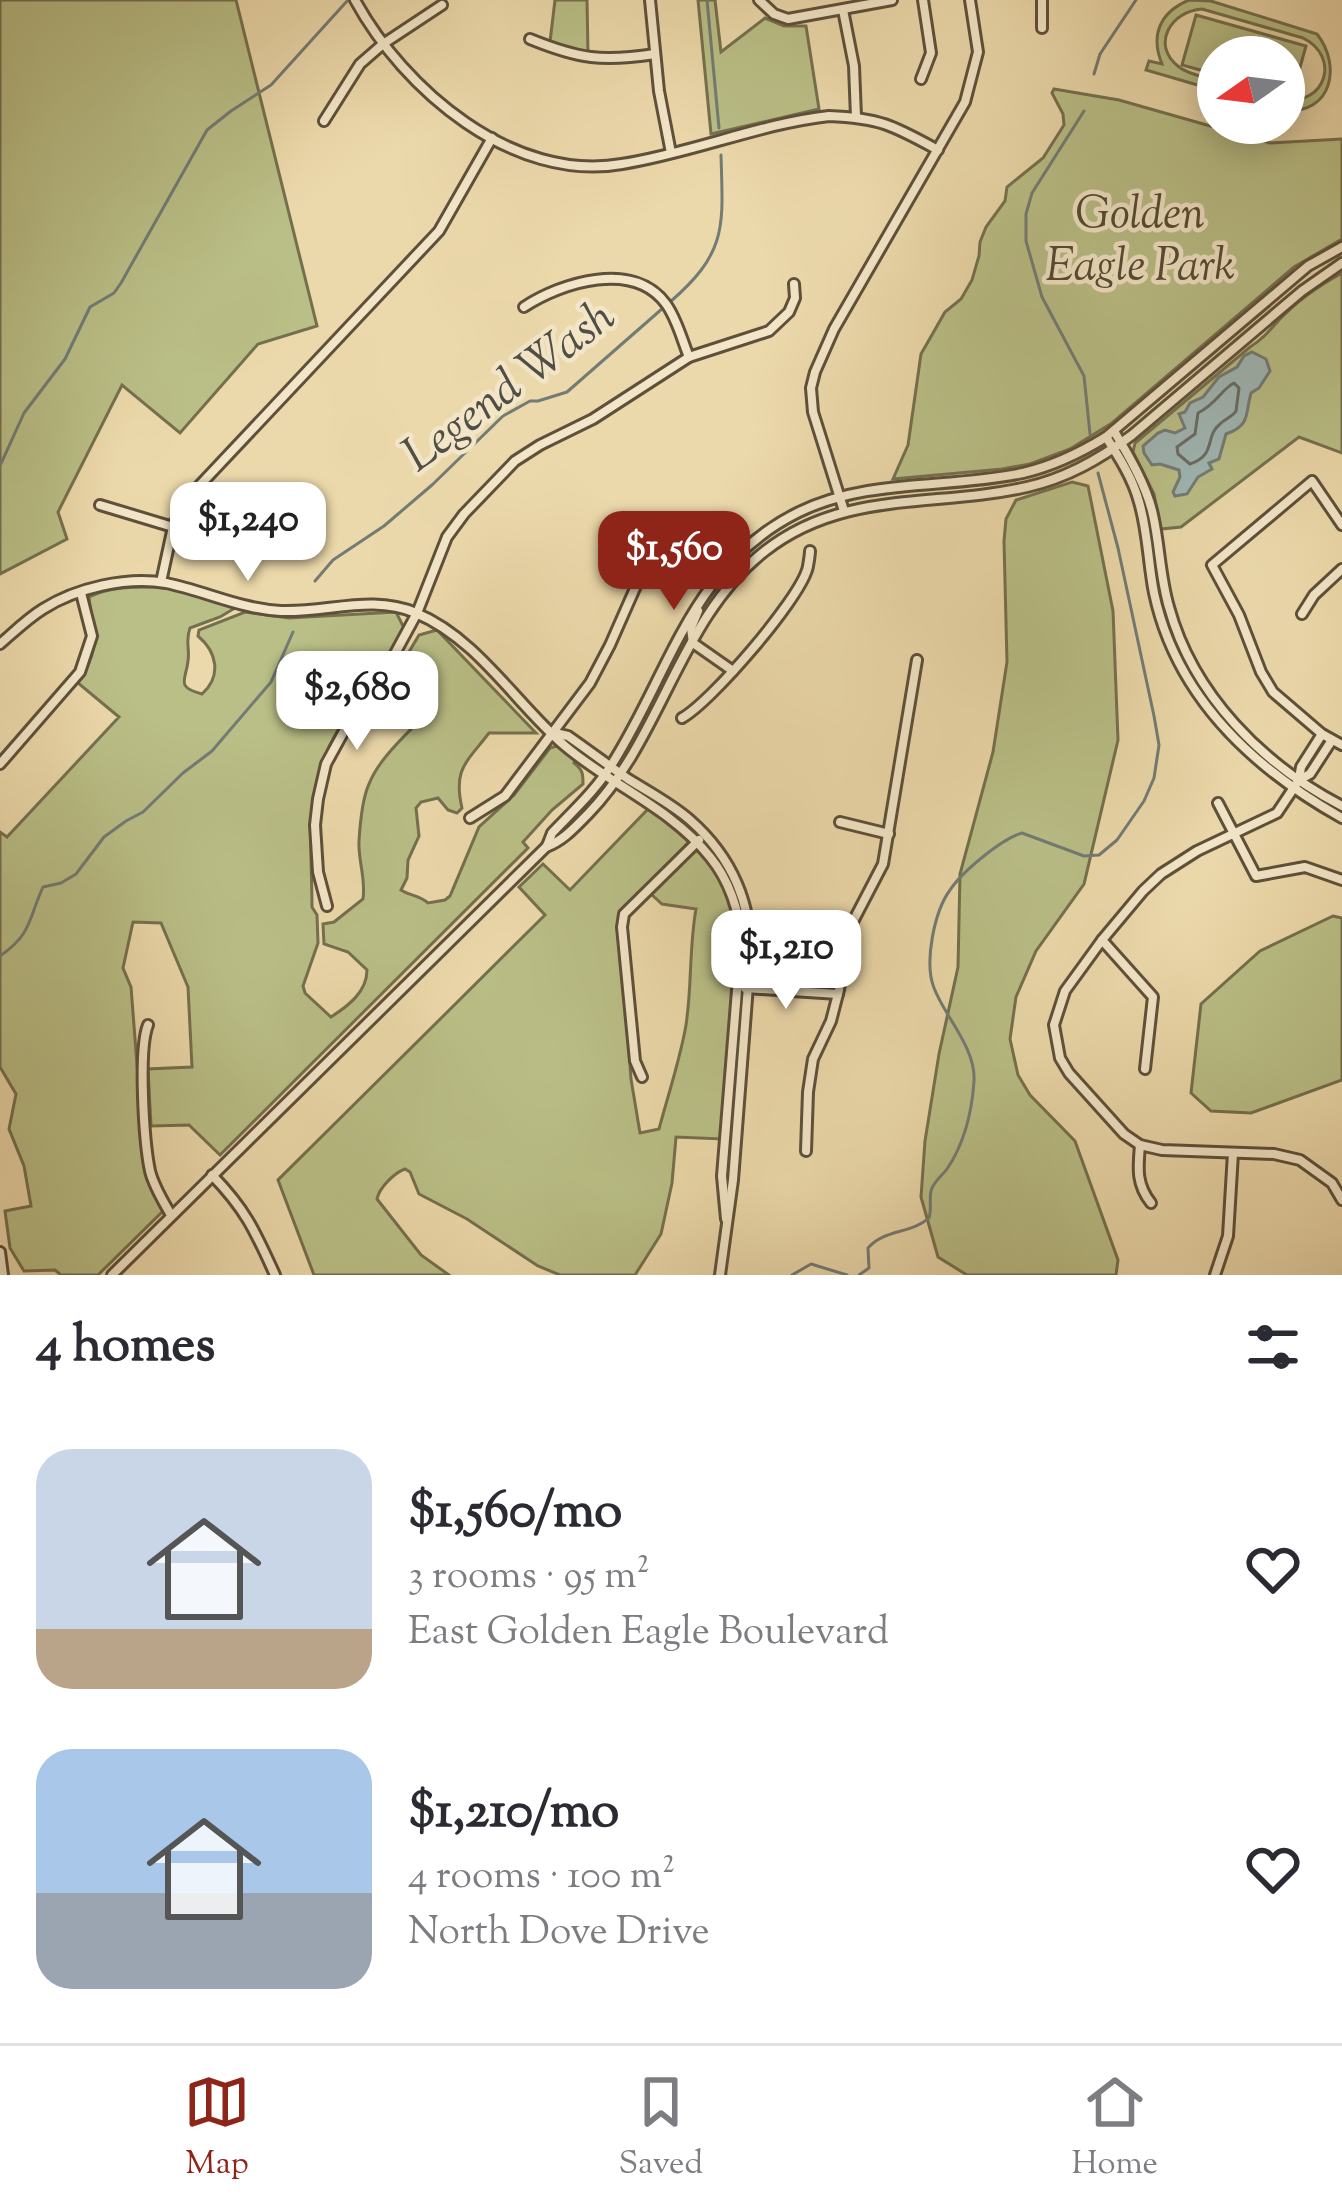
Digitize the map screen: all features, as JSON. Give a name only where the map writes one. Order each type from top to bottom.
[{"type":"street","points":[[355,0],[383,44],[427,94],[457,119],[536,156],[583,165],[622,164],[815,118],[856,117],[892,125],[938,150]]},
{"type":"street","points":[[650,0],[671,153]]},
{"type":"street","points":[[759,0],[788,19],[892,0]]},
{"type":"street","points":[[921,79],[931,52],[923,0]]},
{"type":"street","points":[[844,511],[813,412],[811,388],[834,329],[965,102],[978,52],[970,0]]},
{"type":"street","points":[[1042,0],[1042,28]]},
{"type":"street","points":[[324,122],[360,64],[442,4]]},
{"type":"street","points":[[843,10],[854,66],[856,117]]},
{"type":"street","points":[[530,38],[594,59],[655,54]]},
{"type":"street","points":[[161,582],[172,527],[184,502],[439,231],[492,138]]},
{"type":"street","points":[[546,848],[552,833],[608,770],[709,587],[739,554],[778,524],[839,497],[1020,473],[1069,458],[1110,434],[1308,266],[1342,248]]},
{"type":"street","points":[[112,1275],[546,848],[560,842],[619,778],[717,602],[748,565],[800,528],[844,511],[1025,487],[1068,474],[1117,446],[1342,263]]},
{"type":"street","points":[[524,307],[544,294],[613,278],[647,285],[666,304],[689,357]]},
{"type":"street","points":[[327,906],[317,872],[315,825],[326,764],[392,659],[417,613],[447,537],[464,514],[515,461],[593,419],[689,357],[769,331],[788,312],[795,298],[794,284]]},
{"type":"street","points":[[1110,434],[1138,496],[1154,595],[1178,662],[1200,700],[1254,758],[1342,806]]},
{"type":"street","points":[[1342,525],[1312,481],[1212,565],[1273,692],[1337,743],[1297,784],[1277,813],[1197,851],[1161,874],[1102,940],[1059,1003],[1054,1025],[1060,1058],[1069,1073],[1124,1134],[1140,1145],[1300,1160],[1331,1183],[1342,1200]]},
{"type":"street","points":[[100,506],[172,527]]},
{"type":"street","points":[[682,718],[702,705],[800,586],[810,551]]},
{"type":"street","points":[[470,818],[505,796],[590,682],[652,552]]},
{"type":"street","points":[[1302,614],[1342,568]]},
{"type":"street","points":[[0,644],[45,607],[116,583],[161,582],[253,608],[286,611],[370,603],[417,613],[464,644],[565,746],[689,818],[700,838],[723,857],[744,897],[751,944],[722,1177],[726,1219],[720,1275]]},
{"type":"street","points":[[709,587],[691,628],[693,643],[733,670]]},
{"type":"street","points":[[0,764],[80,672],[92,636],[81,593]]},
{"type":"street","points":[[806,1151],[813,1059],[831,1021],[846,935],[883,864],[917,660]]},
{"type":"street","points":[[1297,784],[1301,767],[1322,734]]},
{"type":"street","points":[[1297,784],[1342,818]]},
{"type":"street","points":[[1218,803],[1256,876],[1305,867],[1342,880]]},
{"type":"street","points":[[839,823],[889,834]]},
{"type":"street","points":[[642,1077],[635,1061],[624,914],[700,838]]},
{"type":"street","points":[[820,924],[846,935]]},
{"type":"street","points":[[1102,940],[1153,997],[1144,1069]]},
{"type":"street","points":[[744,976],[839,989]]},
{"type":"street","points":[[743,987],[839,989]]},
{"type":"street","points":[[148,1024],[141,1049],[149,1166],[172,1215]]},
{"type":"street","points":[[1140,1145],[1137,1175],[1150,1203]]},
{"type":"street","points":[[1215,1275],[1228,1236],[1233,1153]]},
{"type":"street","points":[[212,1175],[254,1227],[275,1275]]},
{"type":"street","points":[[0,1252],[4,1275]]},
{"type":"green space","points":[[0,0],[236,0],[317,326],[258,344],[180,433],[122,385],[58,512],[67,539],[0,574]]},
{"type":"green space","points":[[555,0],[587,0],[588,54],[550,42]]},
{"type":"green space","points":[[698,0],[715,0],[721,52],[765,18],[784,26],[806,26],[819,109],[711,134]]},
{"type":"green space","points":[[1189,0],[1211,1],[1317,34],[1329,60],[1328,86],[1322,97],[1305,107],[1305,97],[1318,88],[1325,67],[1305,36],[1202,9],[1173,22],[1165,40],[1170,58],[1197,75],[1197,85],[1146,70],[1149,61],[1162,64],[1157,43],[1160,26]]},
{"type":"green space","points":[[1196,15],[1271,36],[1197,36],[1197,69],[1182,65]]},
{"type":"green space","name":"Golden Eagle Park","points":[[1054,89],[1119,100],[1197,122],[1197,144],[1305,144],[1342,139],[1342,239],[1294,267],[1112,423],[1070,449],[1002,469],[893,479],[908,445],[921,354],[945,312],[961,299],[972,280],[980,242],[1005,201],[1007,187],[1043,158],[1064,125]]},
{"type":"green space","points":[[1342,273],[1342,453],[1299,437],[1181,527],[1161,529],[1154,494],[1133,452],[1135,443],[1301,300]]},
{"type":"green space","points":[[1072,482],[1088,486],[1113,611],[1118,740],[1084,884],[1036,951],[1016,997],[1010,1039],[1018,1075],[1030,1095],[1075,1141],[1118,1260],[1116,1275],[967,1275],[938,1257],[921,1197],[925,1141],[958,967],[960,874],[993,752],[1007,662],[1006,519],[1016,500]]},
{"type":"green space","points":[[159,587],[235,608],[190,628],[184,682],[188,689],[202,694],[212,680],[215,664],[199,630],[245,612],[289,618],[396,612],[404,628],[338,730],[316,783],[311,854],[318,943],[303,986],[331,1017],[360,992],[367,970],[348,952],[324,944],[323,924],[334,922],[363,899],[359,841],[367,790],[388,754],[430,709],[414,678],[400,667],[419,635],[437,630],[536,733],[489,733],[464,767],[459,784],[462,808],[457,813],[438,798],[421,802],[416,808],[419,836],[401,890],[428,903],[450,896],[479,827],[514,795],[550,748],[557,746],[576,759],[583,784],[523,842],[528,848],[220,1155],[189,1125],[151,1126],[148,1069],[192,1067],[188,987],[161,923],[133,922],[123,968],[131,987],[145,1168],[164,1210],[98,1275],[24,1271],[10,1248],[5,1211],[31,1206],[24,1166],[9,1129],[16,1094],[0,1067],[0,832],[7,837],[119,717],[78,683],[93,650],[89,597],[114,589]]},
{"type":"green space","points":[[649,808],[690,841],[625,908],[620,919],[631,1079],[640,1133],[659,1129],[681,1051],[696,909],[662,904],[650,893],[693,851],[701,851],[723,885],[732,907],[737,955],[722,1139],[676,1137],[661,1234],[635,1275],[560,1275],[538,1266],[419,1194],[405,1169],[388,1181],[377,1199],[421,1255],[449,1275],[314,1275],[278,1180],[545,915],[519,887],[543,864],[570,890]]},
{"type":"green space","points":[[1333,916],[1342,918],[1342,1080],[1251,1113],[1211,1111],[1191,1093],[1201,1004],[1260,951]]},
{"type":"water","points":[[1252,352],[1266,359],[1270,371],[1251,393],[1243,423],[1226,434],[1219,459],[1209,463],[1212,469],[1198,477],[1187,494],[1175,496],[1179,470],[1152,465],[1143,446],[1165,430],[1175,433],[1185,428],[1179,414]]},
{"type":"waterway","points":[[0,466],[24,413],[65,359],[90,307],[114,293],[121,283],[207,130],[271,85],[348,0]]},
{"type":"waterway","name":"Legend Wash","points":[[707,0],[719,128]]},
{"type":"waterway","points":[[1094,74],[1100,54],[1136,0]]},
{"type":"waterway","points":[[1084,111],[1032,193],[1026,241],[1042,297],[1084,376],[1090,434]]},
{"type":"waterway","name":"Legend Wash","points":[[670,302],[703,268],[718,236],[721,155]]},
{"type":"waterway","name":"Legend Wash","points":[[315,581],[333,560],[384,526],[432,485],[503,416],[530,401],[567,392],[663,308]]},
{"type":"waterway","points":[[859,1275],[869,1268],[868,1248],[874,1242],[929,1218],[932,1188],[953,1159],[969,1115],[974,1081],[970,1057],[931,978],[932,938],[944,900],[973,866],[1022,833],[1084,856],[1099,855],[1117,840],[1154,778],[1159,745],[1154,716],[1098,473]]},
{"type":"waterway","name":"Legend Wash","points":[[0,956],[24,933],[43,887],[76,874],[104,837],[143,812],[212,751],[271,682],[293,632]]},
{"type":"waterway","points":[[792,1275],[811,1264],[847,1275]]}]
